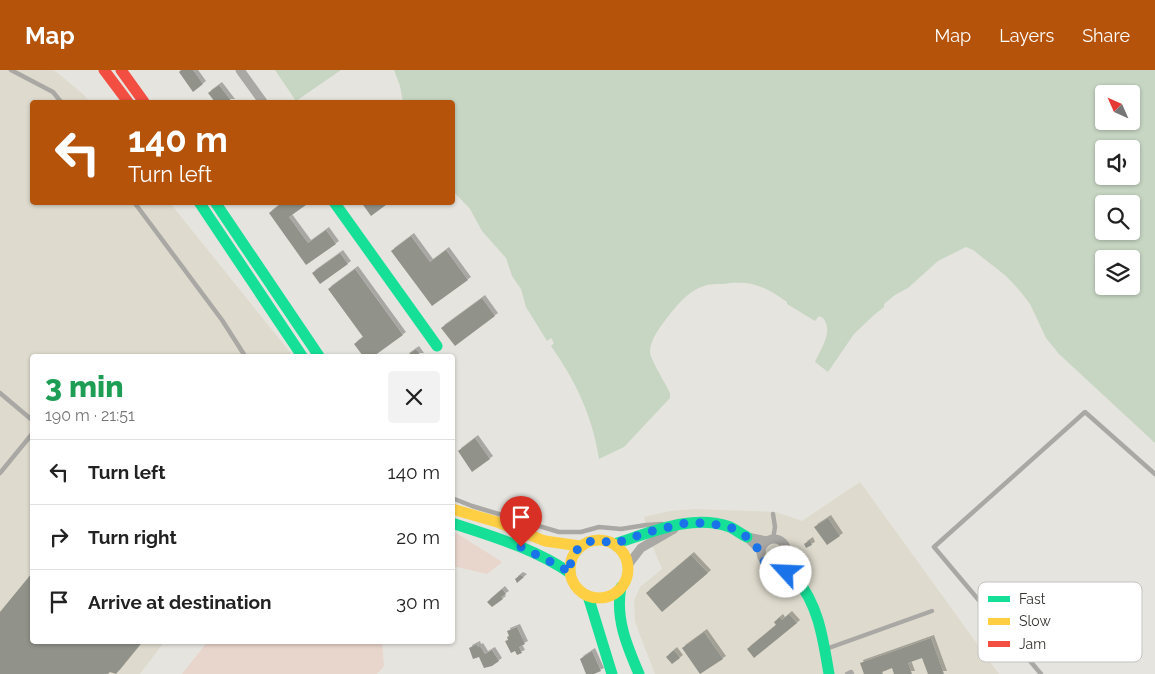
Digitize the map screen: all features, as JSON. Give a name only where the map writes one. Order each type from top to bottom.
[{"type":"main road","points":[[104,70],[126,100]]},
{"type":"main road","points":[[121,70],[143,100]]},
{"type":"main road","points":[[201,205],[301,354]]},
{"type":"main road","points":[[217,205],[318,353]]},
{"type":"main road","points":[[336,205],[437,346]]},
{"type":"main road","points":[[455,510],[497,522],[546,541],[580,546]]},
{"type":"main road","points":[[614,544],[648,532],[686,523],[706,523],[730,527],[747,537]]},
{"type":"main road","points":[[455,524],[521,547],[570,573]]},
{"type":"main road","points":[[621,587],[606,597],[597,598],[588,596],[576,587],[570,573],[571,558],[580,546],[593,540],[608,541],[621,549],[628,565],[628,573],[621,587],[618,610],[628,648],[639,674]]},
{"type":"main road","points":[[796,578],[806,589],[819,618],[829,674]]},
{"type":"main road","points":[[588,596],[612,674]]},
{"type":"street","points":[[240,70],[262,100]]},
{"type":"street","points":[[628,565],[646,544],[686,523]]},
{"type":"street","points":[[747,537],[777,539],[784,543],[788,550],[786,558],[784,562],[777,566]]},
{"type":"street","points":[[747,537],[761,552]]},
{"type":"street","points":[[770,540],[763,546],[761,552],[765,563],[777,566],[796,578]]},
{"type":"street","points":[[786,558],[796,578]]},
{"type":"lane","points":[[11,70],[53,92],[59,100]]},
{"type":"lane","points":[[136,205],[222,320],[244,354]]},
{"type":"lane","points":[[0,393],[30,418]]},
{"type":"lane","points":[[978,599],[934,547],[1085,412],[1155,474]]},
{"type":"lane","points":[[0,474],[30,436]]},
{"type":"lane","points":[[455,499],[559,532],[581,532],[598,527],[621,529],[646,525],[686,523]]},
{"type":"lane","points":[[770,540],[775,527],[773,514]]},
{"type":"lane","points":[[824,650],[932,611]]},
{"type":"lane","points":[[1031,662],[1041,674]]},
{"type":"lane","points":[[847,674],[851,672],[852,674]]},
{"type":"shaded area","points":[[0,70],[54,70],[88,100],[30,100],[30,205],[172,205],[291,354],[30,354],[30,644],[163,644],[140,674],[0,674]]},
{"type":"shaded area","points":[[275,70],[341,70],[297,100],[295,100]]},
{"type":"shaded area","points":[[394,70],[1155,70],[1155,443],[1059,354],[1046,338],[1030,304],[1006,276],[973,250],[966,247],[938,261],[908,288],[884,304],[884,307],[854,334],[828,372],[815,362],[827,334],[826,323],[823,318],[819,316],[815,321],[764,288],[749,284],[711,284],[698,288],[679,303],[656,334],[650,347],[655,366],[670,393],[670,398],[624,447],[599,459],[588,414],[568,372],[551,346],[554,343],[551,338],[547,341],[526,307],[521,289],[512,276],[506,258],[482,231],[470,209],[455,193],[455,100],[403,100]]},
{"type":"shaded area","points":[[860,482],[978,645],[978,662],[990,662],[999,674],[655,674],[635,622],[634,601],[640,587],[662,569],[652,545],[644,517],[670,511],[695,509],[776,512],[802,521]]},
{"type":"shaded area","points":[[455,532],[502,562],[487,574],[455,566]]},
{"type":"shaded area","points":[[206,644],[382,644],[384,666],[377,674],[182,674]]},
{"type":"building","points":[[181,70],[193,70],[203,84],[193,92],[179,72]]},
{"type":"building","points":[[219,85],[230,100],[213,100],[208,93]]},
{"type":"building","points":[[279,205],[306,205],[289,217],[308,243],[326,230],[336,244],[306,265],[269,213]]},
{"type":"building","points":[[363,205],[386,205],[371,216]]},
{"type":"building","points":[[411,236],[430,262],[446,250],[468,280],[432,306],[391,251]]},
{"type":"building","points":[[340,253],[348,264],[320,284],[312,273]]},
{"type":"building","points":[[355,269],[403,335],[377,354],[362,354],[354,344],[363,337],[328,289]]},
{"type":"building","points":[[482,298],[495,316],[455,346],[441,328]]},
{"type":"building","points":[[416,349],[420,354],[409,354]]},
{"type":"building","points":[[475,438],[490,459],[472,472],[458,451]]},
{"type":"building","points":[[828,518],[840,536],[827,545],[814,527]]},
{"type":"building","points":[[810,540],[812,545],[806,548],[804,544]]},
{"type":"building","points":[[691,555],[708,573],[662,612],[646,593]]},
{"type":"building","points":[[30,575],[30,644],[141,644],[116,674],[110,672],[108,674],[0,674],[0,612]]},
{"type":"building","points":[[520,575],[524,577],[517,583],[515,579]]},
{"type":"building","points":[[502,589],[506,594],[501,597],[503,599],[492,607],[487,602]]},
{"type":"building","points":[[789,614],[797,623],[754,658],[747,649],[776,625],[774,622],[780,617],[782,620]]},
{"type":"building","points":[[517,627],[525,644],[519,647],[522,653],[517,655],[515,651],[511,653],[505,641],[508,640],[507,637],[509,636],[507,631]]},
{"type":"building","points":[[704,632],[723,659],[700,674],[682,648]]},
{"type":"building","points":[[931,638],[944,674],[928,674],[922,658],[908,663],[912,674],[894,674],[892,668],[882,672],[883,674],[864,674],[860,663]]},
{"type":"building","points":[[477,644],[485,654],[492,650],[499,661],[492,666],[484,668],[479,657],[473,659],[469,648]]},
{"type":"building","points":[[674,650],[680,658],[672,664],[666,657]]},
{"type":"building","points":[[592,651],[601,671],[594,674],[586,674],[580,659]]},
{"type":"traffic: fast","points":[[201,205],[301,354]]},
{"type":"traffic: fast","points":[[217,205],[318,354]]},
{"type":"traffic: fast","points":[[336,205],[437,346]]},
{"type":"traffic: fast","points":[[614,544],[671,526],[701,522],[716,523],[730,527],[747,537]]},
{"type":"traffic: fast","points":[[455,524],[528,550],[570,573]]},
{"type":"traffic: fast","points":[[796,578],[815,611],[829,674]]},
{"type":"traffic: fast","points":[[621,587],[620,610],[623,632],[639,674]]},
{"type":"traffic: fast","points":[[588,596],[612,674]]},
{"type":"traffic: slow","points":[[455,510],[497,522],[545,541],[580,546]]},
{"type":"traffic: slow","points":[[593,540],[605,540],[620,548],[628,563],[628,569],[628,575],[620,590],[605,598],[593,598],[578,590],[570,575],[570,563],[578,548],[593,540]]},
{"type":"traffic: jam","points":[[104,70],[126,100]]},
{"type":"traffic: jam","points":[[121,70],[143,100]]},
{"type":"route","points":[[521,547],[570,573],[571,558],[580,546],[586,542],[600,540],[614,544],[636,538],[648,532],[686,523],[706,523],[730,527],[747,537],[761,552],[765,563],[777,566],[786,572]]}]
